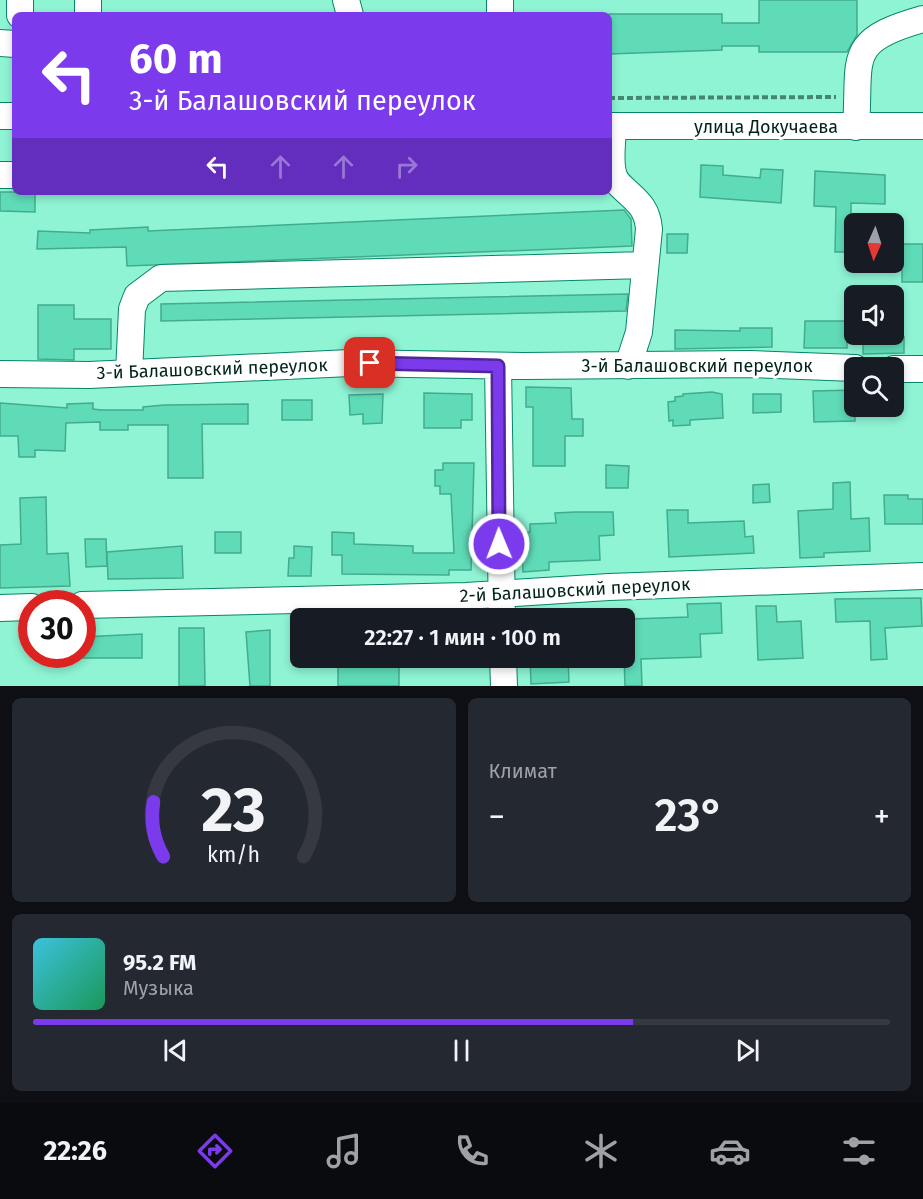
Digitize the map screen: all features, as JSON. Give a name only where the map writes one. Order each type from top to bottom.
[{"type":"street","points":[[856,127],[857,68],[861,52],[870,41],[901,25],[923,20]]},
{"type":"street","name":"улица Докучаева","points":[[612,126],[923,126]]},
{"type":"street","points":[[612,166],[617,182],[637,199],[648,218],[639,332],[628,366]]},
{"type":"street","points":[[129,373],[132,309],[137,296],[161,278],[645,265]]},
{"type":"street","name":"3-й Балашовский переулок","points":[[0,374],[129,373],[350,363],[498,366],[750,364],[844,368]]},
{"type":"street","points":[[498,366],[501,606]]},
{"type":"street","points":[[904,369],[923,369]]},
{"type":"street","name":"2-й Балашовский переулок","points":[[96,605],[501,606],[609,587],[923,576]]},
{"type":"street","points":[[0,608],[18,607]]},
{"type":"street","points":[[503,668],[504,686]]},
{"type":"path","points":[[612,98],[858,97]]},
{"type":"building","points":[[759,0],[857,0],[857,35],[847,52],[759,52],[759,46],[722,46],[722,50],[612,54],[612,14],[722,14],[722,23],[759,23]]},
{"type":"building","points":[[701,165],[723,166],[723,175],[760,178],[761,169],[783,170],[781,203],[700,197]]},
{"type":"building","points":[[815,171],[885,175],[885,204],[851,203],[851,213],[844,213],[844,252],[835,252],[836,207],[814,206]]},
{"type":"building","points":[[0,192],[12,192],[12,195],[35,195],[35,212],[0,211]]},
{"type":"building","points":[[624,210],[631,219],[632,246],[127,266],[126,247],[37,249],[38,231],[90,233],[90,230],[148,227],[148,231]]},
{"type":"building","points":[[667,234],[688,234],[687,253],[667,253]]},
{"type":"building","points":[[904,244],[923,244],[923,282],[902,282]]},
{"type":"building","points":[[628,294],[626,311],[161,321],[161,304]]},
{"type":"building","points":[[38,305],[74,305],[74,319],[111,319],[111,349],[74,349],[74,360],[38,359]]},
{"type":"building","points":[[805,321],[844,321],[844,345],[847,345],[847,348],[804,348]]},
{"type":"building","points":[[740,328],[772,328],[772,347],[675,349],[675,330],[740,331]]},
{"type":"building","points":[[863,345],[904,345],[904,353],[863,354]]},
{"type":"building","points":[[526,387],[571,388],[572,419],[583,419],[583,436],[565,436],[565,466],[533,466],[533,407],[526,407]]},
{"type":"building","points":[[844,390],[844,417],[855,417],[855,421],[814,422],[813,391]]},
{"type":"building","points":[[712,392],[722,394],[723,418],[690,420],[690,425],[673,426],[673,420],[669,421],[668,402],[675,401],[675,397],[683,396],[683,394]]},
{"type":"building","points":[[424,393],[472,394],[472,420],[461,420],[461,428],[424,428]]},
{"type":"building","points":[[383,394],[382,423],[363,424],[363,414],[350,415],[349,395]]},
{"type":"building","points":[[753,394],[781,394],[781,412],[753,413]]},
{"type":"building","points":[[282,400],[312,400],[312,420],[282,420]]},
{"type":"building","points":[[0,403],[67,408],[67,404],[93,403],[93,409],[101,410],[143,410],[143,407],[164,405],[248,404],[248,424],[202,424],[203,478],[168,478],[168,425],[128,425],[128,430],[100,430],[100,422],[66,423],[65,451],[35,450],[35,457],[19,457],[18,436],[0,436]]},
{"type":"building","points":[[443,463],[474,463],[471,570],[449,570],[449,575],[342,574],[342,555],[332,555],[332,532],[354,533],[354,544],[413,546],[413,553],[454,553],[451,494],[440,494],[440,486],[435,486],[435,470],[443,470]]},
{"type":"building","points":[[606,465],[629,466],[628,488],[606,488]]},
{"type":"building","points":[[850,482],[851,519],[869,518],[870,551],[824,553],[824,557],[800,558],[798,511],[833,509],[833,483]]},
{"type":"building","points":[[769,484],[770,502],[753,503],[753,485]]},
{"type":"building","points":[[884,495],[908,495],[908,499],[923,499],[923,524],[885,524]]},
{"type":"building","points":[[46,497],[47,554],[68,553],[70,586],[0,588],[0,545],[21,544],[20,498]]},
{"type":"building","points":[[667,510],[688,510],[688,523],[744,521],[745,537],[753,536],[754,553],[669,557]]},
{"type":"building","points":[[613,512],[614,535],[599,536],[600,560],[549,562],[549,570],[523,572],[521,533],[530,532],[530,524],[556,523],[555,513]]},
{"type":"building","points":[[215,532],[241,532],[241,553],[215,553]]},
{"type":"building","points":[[85,539],[106,539],[107,566],[86,567]]},
{"type":"building","points":[[182,546],[183,578],[108,579],[107,552]]},
{"type":"building","points":[[294,546],[312,547],[311,576],[288,576],[289,558],[294,558]]},
{"type":"building","points":[[921,598],[922,626],[885,628],[887,659],[871,660],[870,621],[836,622],[835,599]]},
{"type":"building","points":[[721,603],[722,633],[700,634],[701,657],[641,659],[642,686],[625,686],[624,668],[635,668],[635,619],[688,617],[687,604]]},
{"type":"building","points":[[756,606],[776,606],[777,622],[801,621],[803,658],[758,660]]},
{"type":"building","points":[[179,628],[204,628],[205,686],[179,686]]},
{"type":"building","points":[[270,630],[270,686],[250,686],[246,632]]},
{"type":"building","points":[[142,634],[142,658],[96,658],[96,636]]},
{"type":"building","points":[[338,668],[399,668],[399,686],[338,686]]},
{"type":"building","points":[[530,668],[568,668],[569,682],[531,684]]},
{"type":"route","points":[[370,363],[498,366],[499,544]]}]
